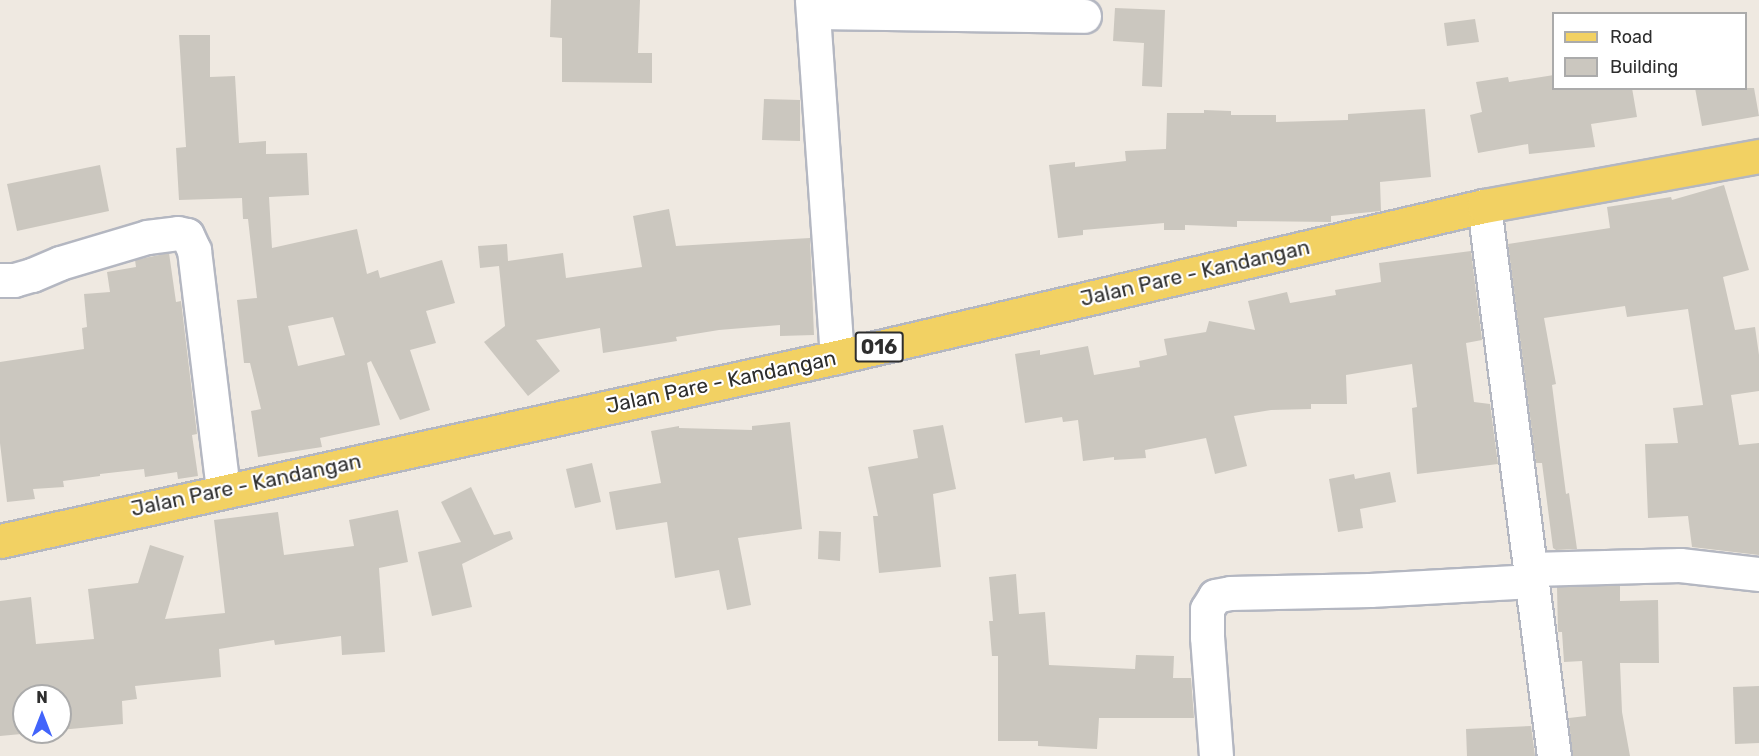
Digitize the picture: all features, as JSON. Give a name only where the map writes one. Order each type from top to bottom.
[{"type":"main road","name":"Jalan Pare - Kandangan","points":[[0,540],[837,357],[1484,206],[1759,156]]},
{"type":"street","points":[[837,357],[813,6],[1084,15]]},
{"type":"street","points":[[1484,206],[1554,756]]},
{"type":"street","points":[[0,280],[23,278],[60,263],[147,237],[178,233],[187,235],[194,250],[223,490]]},
{"type":"street","points":[[1216,756],[1207,637],[1207,609],[1215,596],[1230,593],[1370,590],[1532,575],[1680,566],[1759,574]]},
{"type":"building","points":[[551,0],[640,0],[638,53],[652,53],[652,83],[562,82],[562,38],[550,37]]},
{"type":"building","points":[[1115,8],[1165,10],[1162,87],[1142,86],[1144,43],[1113,41]]},
{"type":"building","points":[[1475,19],[1479,42],[1447,46],[1444,23]]},
{"type":"building","points":[[179,35],[210,35],[210,77],[235,76],[239,143],[266,141],[266,154],[307,153],[309,195],[269,197],[272,248],[357,229],[367,274],[378,270],[380,278],[442,260],[455,303],[426,311],[436,343],[410,350],[430,410],[400,420],[371,361],[367,363],[380,425],[320,438],[322,447],[258,457],[251,411],[261,409],[250,363],[244,363],[237,300],[257,298],[248,219],[243,219],[242,198],[179,200],[176,148],[186,147]],"holes":[[[333,317],[345,355],[298,366],[288,326]]]},
{"type":"building","points":[[1552,75],[1552,90],[1632,90],[1637,117],[1591,124],[1595,147],[1529,154],[1528,144],[1478,153],[1470,115],[1482,112],[1476,82],[1508,77],[1509,82]]},
{"type":"building","points":[[1754,88],[1759,116],[1702,126],[1695,90]]},
{"type":"building","points":[[764,99],[800,100],[800,141],[762,140]]},
{"type":"building","points":[[1425,109],[1431,177],[1380,182],[1381,211],[1331,216],[1331,222],[1237,221],[1237,227],[1185,225],[1185,230],[1164,230],[1164,223],[1083,230],[1083,235],[1058,238],[1049,165],[1075,162],[1075,167],[1126,161],[1125,151],[1166,149],[1167,113],[1204,113],[1204,110],[1231,111],[1231,115],[1276,115],[1276,122],[1348,120],[1348,114]]},
{"type":"building","points":[[100,165],[109,211],[17,231],[7,184]]},
{"type":"building","points":[[1724,185],[1749,270],[1723,277],[1735,330],[1755,327],[1759,355],[1759,391],[1731,395],[1739,445],[1759,443],[1759,555],[1692,547],[1688,516],[1648,518],[1645,444],[1678,443],[1673,408],[1703,405],[1688,309],[1627,317],[1625,306],[1544,318],[1556,384],[1552,385],[1566,494],[1569,493],[1577,549],[1556,550],[1553,548],[1542,463],[1536,463],[1508,244],[1610,228],[1607,207],[1671,197],[1672,200]]},
{"type":"building","points":[[669,209],[676,246],[810,238],[814,335],[780,336],[780,325],[719,330],[676,337],[677,341],[603,353],[600,328],[536,340],[560,371],[528,396],[484,342],[505,326],[499,266],[480,268],[478,246],[507,244],[508,261],[563,253],[566,278],[642,267],[633,216]]},
{"type":"building","points":[[1471,251],[1482,340],[1466,343],[1474,402],[1490,404],[1498,464],[1417,474],[1412,408],[1417,407],[1412,364],[1346,375],[1347,404],[1311,404],[1311,409],[1271,410],[1234,416],[1247,466],[1215,474],[1206,438],[1145,450],[1146,458],[1114,460],[1114,457],[1083,461],[1078,420],[1063,422],[1062,417],[1025,423],[1015,354],[1040,350],[1040,355],[1088,346],[1094,375],[1140,367],[1139,361],[1167,355],[1164,339],[1206,332],[1209,321],[1255,330],[1248,301],[1287,292],[1290,303],[1336,295],[1335,290],[1381,282],[1379,263]]},
{"type":"building","points":[[169,253],[176,302],[181,301],[197,434],[192,435],[198,476],[178,479],[177,472],[145,477],[144,469],[100,474],[100,476],[63,481],[64,487],[33,489],[35,499],[7,502],[0,443],[0,362],[84,349],[82,328],[87,327],[84,294],[110,292],[107,272],[136,267],[135,260]]},
{"type":"building","points":[[790,422],[802,529],[738,538],[751,605],[727,610],[719,570],[675,578],[667,522],[616,530],[609,492],[661,483],[651,431],[679,426],[679,428],[752,430],[752,426]]},
{"type":"building","points":[[943,425],[956,489],[933,494],[941,567],[879,573],[873,516],[878,516],[868,467],[918,458],[913,430]]},
{"type":"building","points":[[592,463],[601,502],[575,508],[566,469]]},
{"type":"building","points":[[1390,472],[1396,502],[1360,509],[1363,528],[1338,532],[1329,479],[1354,474],[1355,479]]},
{"type":"building","points":[[471,487],[494,535],[510,531],[513,539],[462,564],[472,607],[432,616],[418,552],[461,542],[441,502]]},
{"type":"building","points":[[398,510],[408,562],[379,568],[385,652],[342,655],[341,636],[275,645],[274,640],[219,649],[221,677],[135,686],[137,699],[122,701],[123,724],[72,729],[72,684],[12,684],[12,735],[0,736],[0,601],[31,597],[36,644],[94,639],[88,589],[138,583],[150,545],[184,556],[165,619],[225,613],[214,520],[278,512],[284,555],[354,546],[349,520]]},
{"type":"building","points":[[819,531],[841,532],[840,561],[818,559]]},
{"type":"building","points":[[1016,574],[1019,614],[1045,612],[1049,665],[1135,669],[1136,655],[1174,656],[1173,678],[1191,678],[1194,718],[1099,718],[1097,749],[1038,746],[1038,741],[998,741],[998,656],[992,656],[989,621],[993,621],[989,577]]},
{"type":"building","points":[[1620,585],[1620,601],[1658,600],[1659,663],[1620,663],[1622,712],[1630,756],[1572,756],[1569,718],[1586,716],[1582,661],[1564,662],[1562,632],[1558,632],[1557,587]]},
{"type":"building","points":[[1759,686],[1759,743],[1735,744],[1733,687]]},
{"type":"building","points":[[1531,726],[1535,756],[1467,756],[1466,729]]}]
